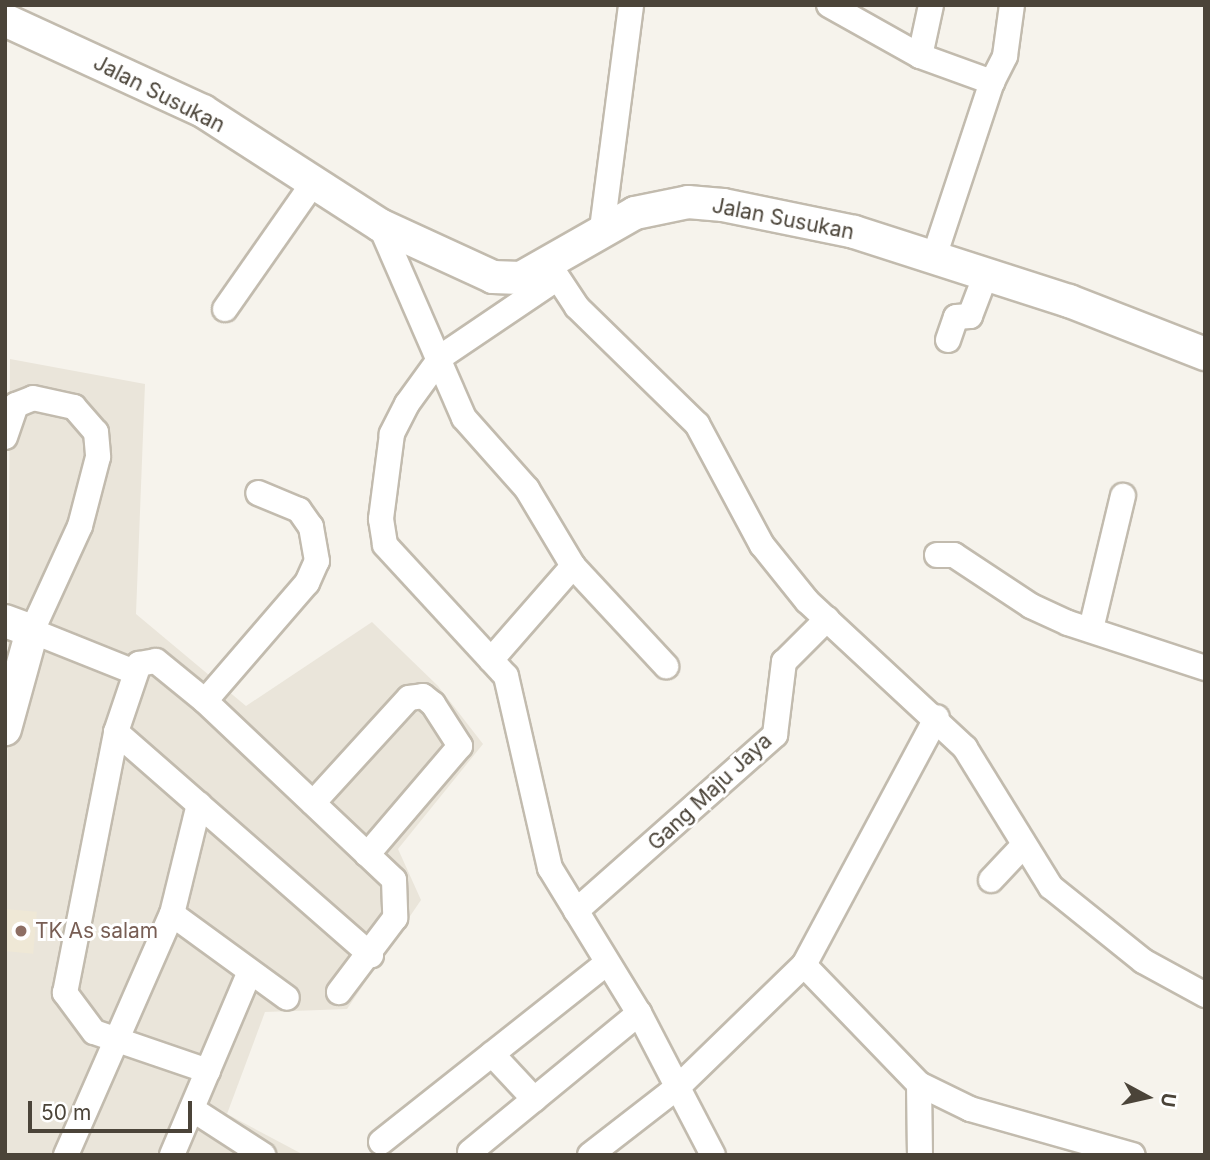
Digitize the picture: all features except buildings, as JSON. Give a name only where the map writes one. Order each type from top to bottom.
[{"type":"street","points":[[602,229],[631,5]]},
{"type":"street","points":[[920,56],[931,5]]},
{"type":"street","points":[[934,257],[992,82],[1004,56],[1012,5]]},
{"type":"street","points":[[832,6],[920,56],[992,82]]},
{"type":"street","name":"Jalan Susukan","points":[[5,20],[203,111],[380,225],[493,278],[521,278],[552,270],[602,229],[664,205],[723,205],[854,232],[986,274],[1205,354]]},
{"type":"street","points":[[225,309],[314,182]]},
{"type":"street","points":[[380,225],[441,356],[464,418],[527,489],[573,566],[666,666]]},
{"type":"street","points":[[713,1155],[639,1013],[551,867],[506,676],[385,545],[381,519],[392,434],[441,356],[552,270],[577,307],[696,424],[761,545],[827,619],[937,717],[989,780],[1024,845],[1051,887],[1143,961],[1205,995]]},
{"type":"street","points":[[948,340],[956,317],[970,316],[986,274]]},
{"type":"street","points":[[5,437],[16,405],[33,398],[74,407],[96,432],[98,457],[80,526],[19,626],[5,729]]},
{"type":"street","points":[[205,701],[307,583],[317,561],[315,538],[299,510],[258,493]]},
{"type":"street","points":[[1091,629],[1123,496]]},
{"type":"street","points":[[937,555],[954,555],[1031,606],[1205,668]]},
{"type":"street","points":[[491,660],[573,566]]},
{"type":"street","name":"Gang Maju Jaya","points":[[576,911],[775,735],[784,662],[827,619]]},
{"type":"street","points":[[19,626],[132,671],[156,661],[205,701],[394,880],[399,899],[395,918],[371,955],[339,992]]},
{"type":"street","points":[[132,671],[116,732],[65,993],[94,1032],[208,1071]]},
{"type":"street","points":[[313,803],[409,698],[423,695],[433,704],[460,746],[367,855]]},
{"type":"street","points":[[590,1155],[679,1086],[804,965],[937,717]]},
{"type":"street","points":[[116,732],[371,955]]},
{"type":"street","points":[[66,1155],[172,914],[199,804]]},
{"type":"street","points":[[991,880],[1024,845]]},
{"type":"street","points":[[172,914],[249,974],[287,998]]},
{"type":"street","points":[[381,1142],[607,963]]},
{"type":"street","points":[[804,965],[919,1084],[970,1110],[1133,1155]]},
{"type":"street","points":[[172,1155],[249,974]]},
{"type":"street","points":[[470,1152],[639,1013]]},
{"type":"street","points":[[492,1054],[534,1099]]},
{"type":"street","points":[[919,1084],[920,1155]]},
{"type":"street","points":[[192,1109],[253,1152]]},
{"type":"shaded area","points":[[10,359],[145,384],[136,614],[246,706],[372,622],[438,686],[483,744],[398,849],[421,900],[347,1009],[265,1012],[227,1114],[304,1155],[5,1155]]},
{"type":"shaded area","name":"TK As salam","points":[[5,909],[37,912],[33,954],[5,951]]},
{"type":"place","name":"TK As salam","points":[[21,931]]}]
